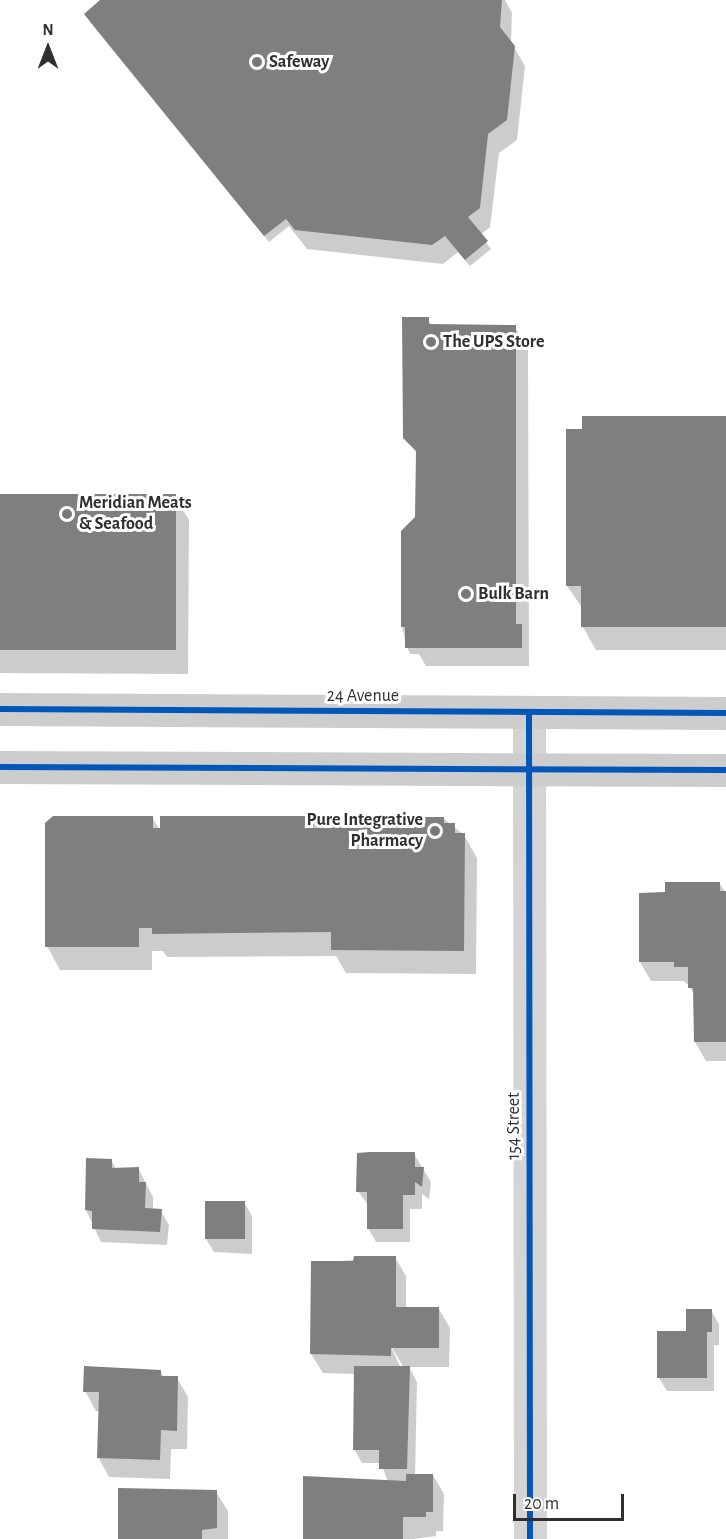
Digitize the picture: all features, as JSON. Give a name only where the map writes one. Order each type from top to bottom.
[{"type":"main road","name":"24 Avenue","points":[[0,708],[726,713]]},
{"type":"main road","points":[[0,767],[726,770]]},
{"type":"street","name":"154 Street","points":[[529,712],[530,1539]]},
{"type":"building","points":[[100,0],[502,0],[500,27],[515,46],[507,120],[488,134],[480,208],[468,217],[488,241],[465,260],[445,236],[432,245],[295,230],[286,219],[264,236],[84,14]]},
{"type":"building","points":[[402,317],[429,317],[429,324],[516,325],[516,624],[522,624],[522,648],[405,648],[405,627],[401,627],[401,531],[415,517],[416,451],[403,438]]},
{"type":"building","points":[[582,416],[726,416],[726,627],[581,627],[581,586],[566,586],[566,429],[582,429]]},
{"type":"building","points":[[0,494],[176,494],[176,650],[0,650]]},
{"type":"building","points":[[53,816],[153,816],[153,828],[160,828],[160,816],[314,816],[314,828],[318,828],[318,817],[444,817],[444,823],[455,823],[455,833],[465,833],[464,951],[331,950],[331,932],[152,934],[152,928],[139,928],[139,947],[45,947],[45,823]]},
{"type":"building","points":[[665,882],[720,882],[720,891],[726,891],[726,1042],[694,1042],[693,988],[688,988],[688,967],[674,967],[674,962],[639,962],[639,893],[665,892]]},
{"type":"building","points":[[415,1152],[415,1167],[424,1167],[422,1187],[415,1182],[415,1195],[403,1195],[403,1229],[367,1229],[367,1192],[356,1192],[357,1153]]},
{"type":"building","points":[[86,1158],[112,1159],[112,1168],[139,1167],[139,1182],[146,1182],[145,1208],[162,1209],[160,1232],[92,1229],[92,1211],[85,1210]]},
{"type":"building","points":[[205,1201],[245,1201],[245,1239],[205,1239]]},
{"type":"building","points":[[354,1256],[396,1256],[396,1307],[439,1307],[439,1348],[391,1348],[391,1356],[310,1354],[311,1261],[353,1261]]},
{"type":"building","points":[[686,1309],[712,1309],[712,1332],[707,1332],[707,1378],[657,1378],[657,1331],[686,1331]]},
{"type":"building","points":[[84,1366],[161,1370],[161,1376],[178,1376],[177,1431],[161,1430],[160,1460],[97,1458],[99,1392],[83,1392]]},
{"type":"building","points":[[354,1366],[410,1366],[407,1469],[379,1469],[379,1450],[353,1450]]},
{"type":"building","points":[[406,1474],[433,1474],[433,1512],[426,1512],[426,1517],[403,1517],[403,1539],[303,1539],[303,1476],[406,1481]]},
{"type":"building","points":[[118,1488],[217,1490],[217,1528],[202,1530],[202,1539],[118,1539]]},
{"type":"cycle path","points":[[0,709],[726,713]]},
{"type":"cycle path","points":[[529,713],[530,1539]]},
{"type":"cycle path","points":[[0,767],[726,770]]},
{"type":"place","name":"Safeway","points":[[257,62]]},
{"type":"place","name":"The UPS Store","points":[[431,342]]},
{"type":"place","name":"Meridian Meats & Seafood","points":[[67,514]]},
{"type":"place","name":"Bulk Barn","points":[[466,594]]},
{"type":"place","name":"Pure Integrative Pharmacy","points":[[435,831]]}]
